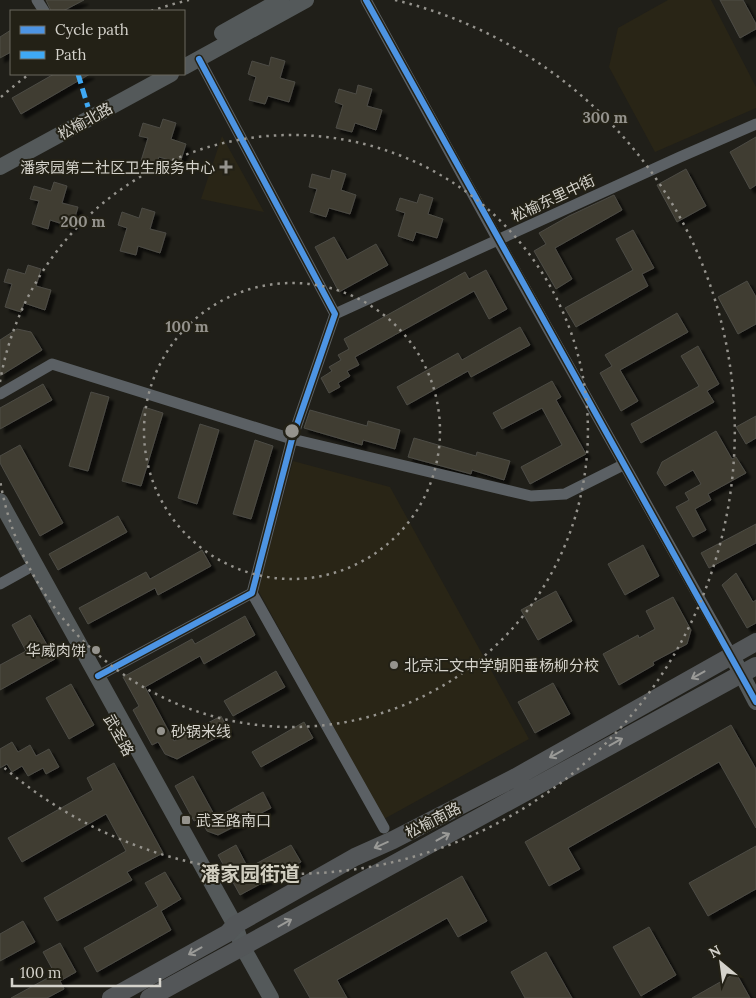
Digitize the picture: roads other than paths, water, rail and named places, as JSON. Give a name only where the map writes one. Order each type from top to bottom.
[{"type":"main road","name":"松榆南路","points":[[111,998],[355,857],[393,840],[516,776],[756,642]]},
{"type":"main road","name":"松榆南路","points":[[149,998],[756,666]]},
{"type":"street","points":[[191,56],[282,0]]},
{"type":"street","points":[[191,56],[306,0]]},
{"type":"street","points":[[366,0],[756,702]]},
{"type":"street","points":[[191,56],[336,314],[292,439],[252,593],[384,828]]},
{"type":"street","name":"松榆北路","points":[[0,156],[147,75]]},
{"type":"street","name":"松榆北路","points":[[0,168],[169,75]]},
{"type":"street","name":"松榆东里中街","points":[[336,314],[756,124]]},
{"type":"street","points":[[0,394],[52,364],[292,439],[531,496],[565,494],[624,465]]},
{"type":"street","name":"武圣路","points":[[0,501],[98,676],[232,929]]},
{"type":"street","name":"武圣路","points":[[0,520],[232,929]]},
{"type":"street","points":[[0,584],[27,569]]},
{"type":"street","points":[[98,676],[252,593]]},
{"type":"street","points":[[232,929],[271,998]]},
{"type":"place","name":"潘家园第二社区卫生服务中心","points":[[226,167]]},
{"type":"place","name":"华威肉饼","points":[[96,650]]},
{"type":"place","name":"北京汇文中学朝阳垂杨柳分校","points":[[394,665]]},
{"type":"place","name":"砂锅米线","points":[[161,731]]},
{"type":"place","name":"武圣路南口","points":[[186,820]]},
{"type":"district","name":"潘家园街道","points":[[250,873]]}]
